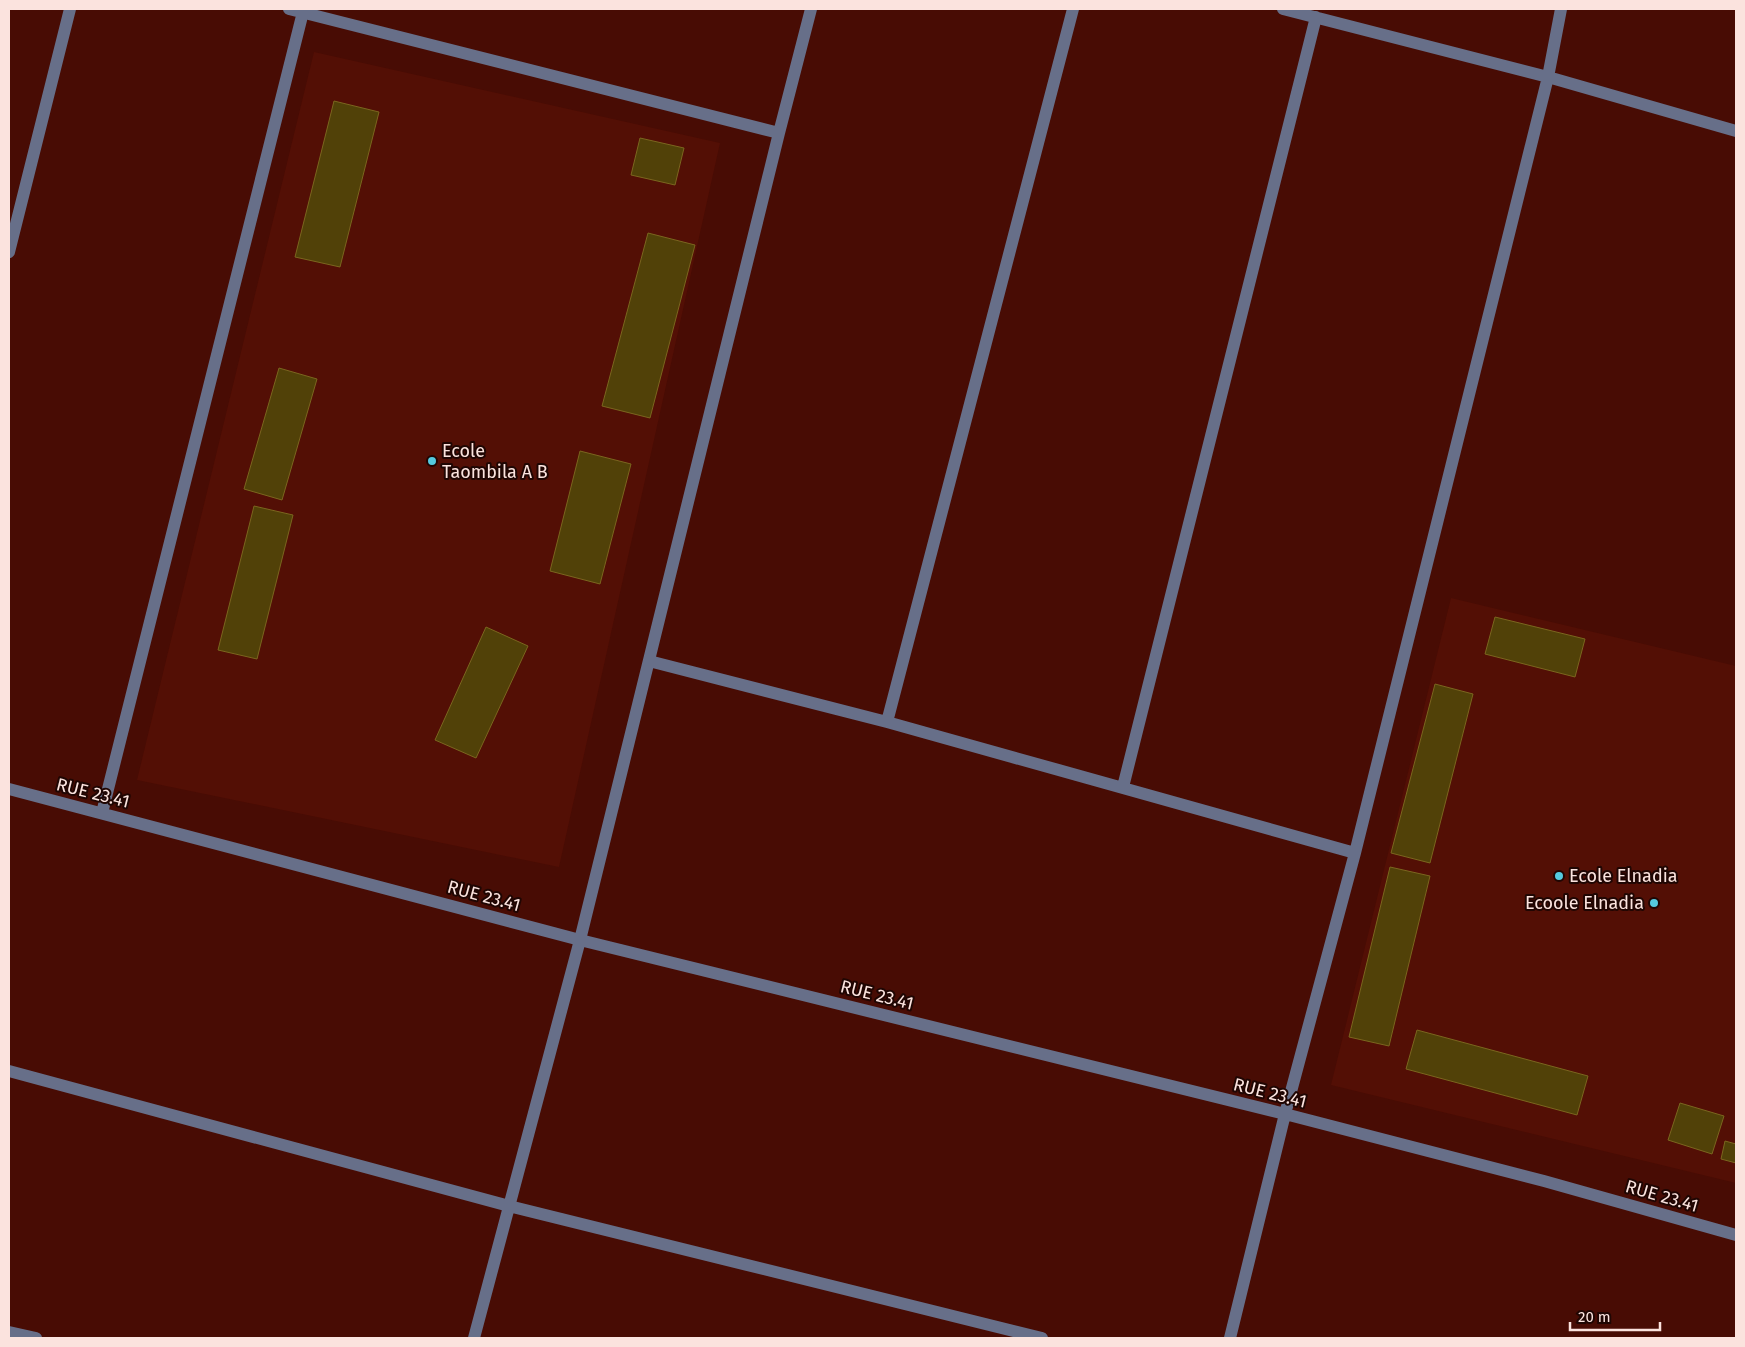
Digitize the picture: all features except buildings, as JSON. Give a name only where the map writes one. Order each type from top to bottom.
[{"type":"street","points":[[9,252],[70,9]]},
{"type":"street","points":[[290,9],[779,133]]},
{"type":"street","points":[[474,1338],[580,940],[811,9]]},
{"type":"street","points":[[887,722],[1072,9]]},
{"type":"street","points":[[1283,9],[1548,77],[1736,132]]},
{"type":"street","points":[[1230,1338],[1285,1114],[1354,853],[1548,77],[1560,9]]},
{"type":"street","points":[[102,813],[303,12]]},
{"type":"street","points":[[1123,787],[1316,17]]},
{"type":"street","points":[[649,661],[887,722],[1354,853]]},
{"type":"street","name":"RUE 23.41","points":[[9,790],[580,940],[1285,1114],[1544,1181],[1736,1235]]},
{"type":"street","points":[[9,1071],[509,1206],[1042,1338]]},
{"type":"street","points":[[9,1332],[36,1338]]},
{"type":"shaded area","name":"Ecole Taombila A B","points":[[314,52],[720,143],[559,867],[137,780]]},
{"type":"shaded area","name":"Ecole Elnadia","points":[[1451,598],[1736,666],[1736,1183],[1331,1085]]},
{"type":"place","name":"Ecole Taombila A B","points":[[432,461]]},
{"type":"place","name":"Ecole Elnadia","points":[[1559,876]]},
{"type":"place","name":"Ecoole Elnadia","points":[[1654,903]]}]
